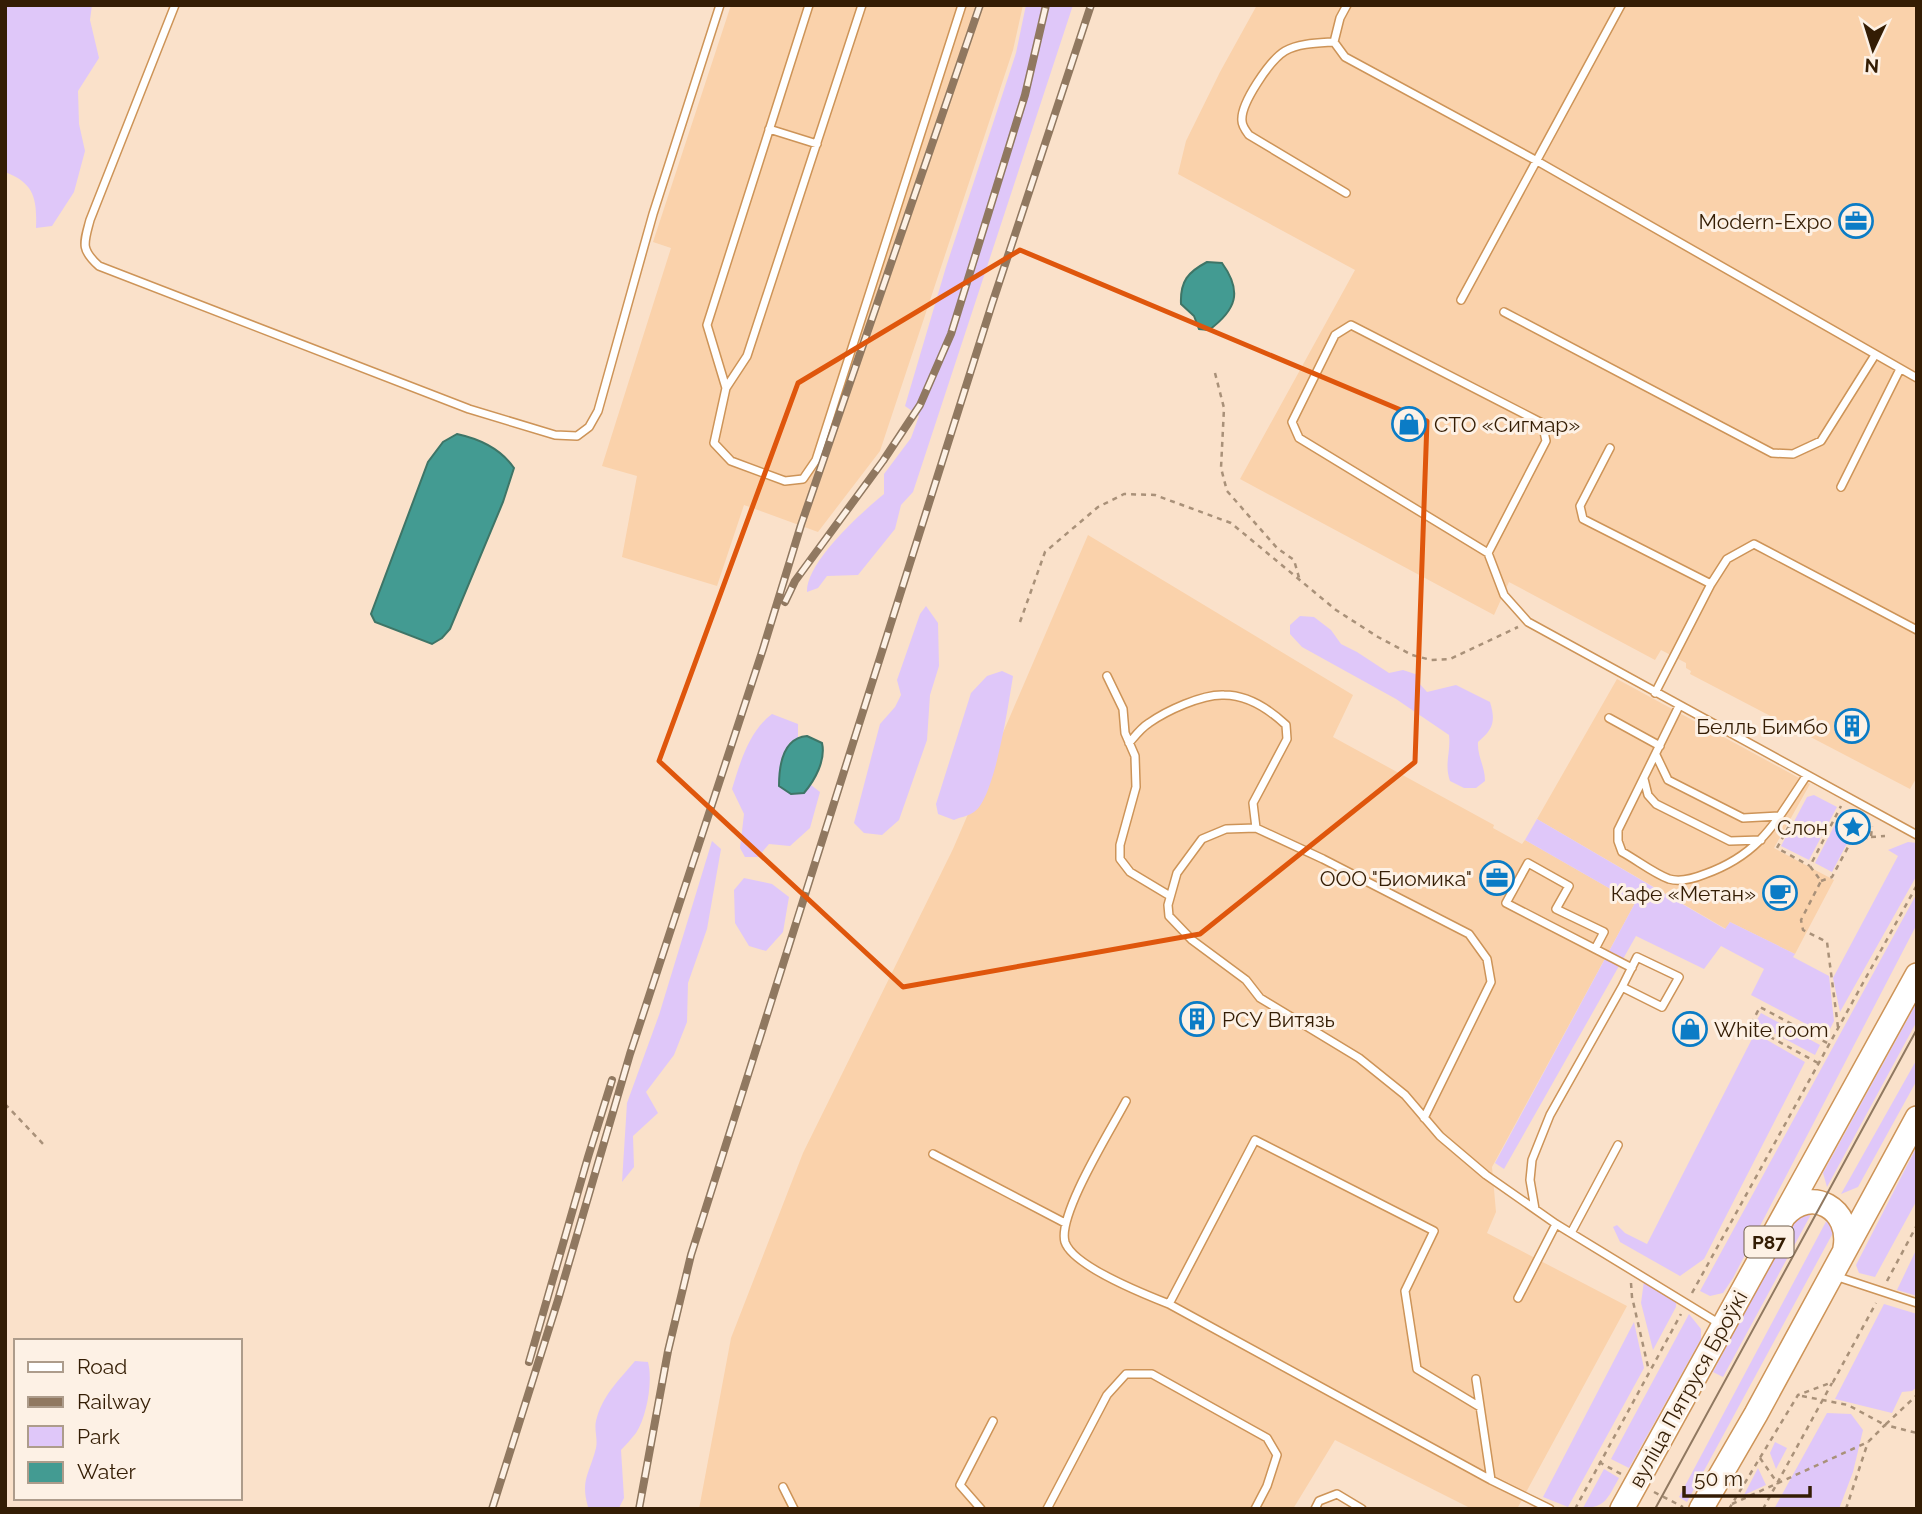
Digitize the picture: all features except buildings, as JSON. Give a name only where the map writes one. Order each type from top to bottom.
[{"type":"main road","name":"вуліца Пятруся Броўкі","points":[[1622,1509],[1917,975]]},
{"type":"main road","points":[[1701,1509],[1756,1414],[1917,1118]]},
{"type":"main road","points":[[1814,1161],[1816,1177],[1830,1196],[1848,1202],[1867,1199],[1875,1194]]},
{"type":"main road","points":[[1782,1217],[1794,1206],[1802,1203],[1825,1205],[1833,1209],[1843,1223],[1846,1231],[1845,1248]]},
{"type":"lane","points":[[175,5],[90,220],[84,244],[87,255],[99,266],[469,409],[555,435],[577,436],[589,427],[598,411],[653,214],[720,5]]},
{"type":"lane","points":[[726,388],[707,325],[809,5]]},
{"type":"lane","points":[[862,5],[747,356],[726,388],[714,443],[731,461],[785,481],[803,479],[816,460],[962,5]]},
{"type":"lane","points":[[1347,5],[1339,18],[1334,42],[1345,57],[1537,161],[1917,378]]},
{"type":"lane","points":[[1461,300],[1621,5]]},
{"type":"lane","points":[[1334,42],[1310,44],[1286,51],[1268,66],[1242,112],[1242,124],[1250,135],[1346,193]]},
{"type":"lane","points":[[769,129],[817,144]]},
{"type":"lane","points":[[1504,312],[1772,453],[1793,454],[1821,441],[1875,355]]},
{"type":"lane","points":[[1488,553],[1546,441],[1542,423],[1350,325],[1335,335],[1292,422],[1299,438],[1488,553],[1504,595],[1528,622],[1916,834]]},
{"type":"lane","points":[[1841,487],[1900,369]]},
{"type":"lane","points":[[1610,448],[1580,506],[1583,519],[1711,584]]},
{"type":"lane","points":[[1655,693],[1711,584],[1727,559],[1754,544],[1917,630]]},
{"type":"lane","points":[[1107,676],[1123,709],[1125,733],[1135,756],[1136,787],[1120,845],[1120,859],[1130,872],[1170,896]]},
{"type":"lane","points":[[1129,743],[1148,724],[1186,703],[1223,694],[1246,698],[1273,713],[1286,726],[1287,739],[1254,803],[1256,828]]},
{"type":"lane","points":[[1679,706],[1618,830],[1618,842],[1622,852],[1670,880],[1692,878],[1714,871],[1746,855],[1762,840],[1807,775]]},
{"type":"lane","points":[[1609,718],[1660,746]]},
{"type":"lane","points":[[1656,755],[1668,780],[1742,818],[1780,816]]},
{"type":"lane","points":[[1644,778],[1648,795],[1656,804],[1730,841],[1762,840]]},
{"type":"lane","points":[[1424,1118],[1491,982],[1487,959],[1469,934],[1256,828],[1226,829],[1202,839],[1177,873],[1170,896],[1169,916],[1192,940],[1246,980],[1260,998],[1359,1058],[1405,1095],[1424,1118],[1440,1136],[1486,1175],[1556,1224],[1723,1326]]},
{"type":"lane","points":[[1595,949],[1604,932],[1556,909],[1569,886],[1528,863],[1506,903],[1595,949],[1632,968]]},
{"type":"lane","points":[[1535,1209],[1530,1180],[1536,1149],[1550,1115],[1637,957],[1679,977],[1662,1007],[1622,987]]},
{"type":"lane","points":[[1126,1101],[1074,1199],[1065,1223],[1065,1243],[1082,1262],[1137,1292],[1169,1304],[1550,1509]]},
{"type":"lane","points":[[1169,1304],[1255,1140],[1434,1231],[1405,1291],[1417,1369],[1480,1407]]},
{"type":"lane","points":[[1571,1233],[1618,1145]]},
{"type":"lane","points":[[933,1154],[1065,1223]]},
{"type":"lane","points":[[1518,1298],[1556,1224]]},
{"type":"lane","points":[[1831,1274],[1917,1303]]},
{"type":"lane","points":[[1047,1509],[1107,1395],[1126,1374],[1152,1374],[1267,1438],[1276,1455],[1267,1486],[1255,1509]]},
{"type":"lane","points":[[1476,1379],[1492,1480]]},
{"type":"lane","points":[[981,1509],[960,1485],[993,1421]]},
{"type":"lane","points":[[783,1487],[794,1509]]},
{"type":"lane","points":[[1315,1509],[1319,1501],[1337,1494],[1362,1509]]},
{"type":"path","points":[[1215,373],[1224,408],[1221,468],[1227,491],[1277,548],[1294,561],[1300,581]]},
{"type":"path","points":[[1020,622],[1045,552],[1098,507],[1124,494],[1155,495],[1231,523],[1336,610],[1378,638],[1412,655],[1432,660],[1450,659],[1528,622]]},
{"type":"path","points":[[1833,801],[1850,810]]},
{"type":"path","points":[[1810,866],[1841,806]]},
{"type":"path","points":[[1794,817],[1777,848],[1810,866],[1821,881]]},
{"type":"path","points":[[1868,819],[1872,826],[1871,837]]},
{"type":"path","points":[[1838,1027],[1826,942],[1803,930],[1801,920],[1821,881],[1832,877],[1855,834],[1858,832],[1867,838],[1885,836]]},
{"type":"path","points":[[1575,1509],[1917,885]]},
{"type":"path","points":[[1818,1063],[1750,1026],[1760,1007],[1829,1044]]},
{"type":"path","points":[[5,1104],[46,1147]]},
{"type":"path","points":[[1763,1509],[1917,1225]]},
{"type":"path","points":[[1630,1269],[1632,1297],[1649,1371]]},
{"type":"path","points":[[1729,1509],[1798,1395],[1833,1382]]},
{"type":"path","points":[[1798,1395],[1849,1405],[1885,1424],[1917,1433]]},
{"type":"path","points":[[1732,1504],[1867,1442],[1917,1395]]},
{"type":"path","points":[[1846,1509],[1867,1442]]},
{"type":"path","points":[[1760,1458],[1778,1485]]},
{"type":"path","points":[[1674,1509],[1676,1504]]},
{"type":"highlighted area","points":[[1020,250],[1427,421],[1415,762],[1200,934],[903,987],[659,761],[798,383]]},
{"type":"shaded area","points":[[731,5],[1023,5],[1013,50],[880,451],[818,532],[744,505],[717,586],[622,557],[637,476],[602,466],[671,248],[653,242]]},
{"type":"shaded area","points":[[1257,5],[1917,5],[1917,777],[1910,789],[1690,674],[1686,663],[1661,650],[1655,660],[1509,582],[1494,615],[1240,479],[1355,270],[1178,174],[1186,141]]},
{"type":"shaded area","points":[[1088,535],[1353,695],[1333,737],[1494,825],[1493,828],[1522,844],[1525,840],[1635,903],[1492,1167],[1496,1212],[1487,1233],[1627,1306],[1517,1509],[1472,1509],[1335,1440],[1293,1509],[699,1509],[731,1338],[803,1153],[953,849]]},
{"type":"shaded area","points":[[1617,679],[1810,784],[1774,848],[1834,880],[1795,954],[1730,922],[1726,929],[1537,819]]},
{"type":"green space","points":[[5,5],[92,5],[90,20],[99,58],[78,91],[79,124],[85,151],[74,192],[52,226],[36,228],[36,209],[32,194],[23,181],[5,172]]},
{"type":"green space","points":[[1026,5],[1073,5],[913,492],[901,505],[895,529],[858,575],[827,576],[818,588],[807,592],[809,580],[825,553],[850,525],[884,494],[884,474],[911,438],[919,416],[905,406],[946,267],[1016,53]]},
{"type":"green space","points":[[926,606],[938,623],[939,666],[930,695],[927,740],[899,820],[882,835],[864,833],[854,823],[880,724],[895,707],[901,695],[897,680],[920,614]]},
{"type":"green space","points":[[1300,616],[1314,617],[1331,630],[1341,644],[1389,673],[1403,670],[1418,675],[1418,682],[1427,692],[1456,685],[1490,702],[1492,725],[1478,742],[1485,781],[1476,788],[1464,788],[1450,781],[1449,735],[1396,699],[1302,647],[1290,634],[1290,625]]},
{"type":"green space","points":[[1002,671],[1013,676],[995,770],[982,803],[972,813],[954,820],[938,814],[936,804],[971,693],[987,676]]},
{"type":"green space","points":[[772,714],[798,724],[798,737],[789,743],[804,793],[811,785],[820,792],[810,828],[790,846],[769,844],[758,857],[745,857],[740,848],[744,814],[732,789],[751,738]]},
{"type":"green space","points":[[1814,795],[1837,807],[1809,860],[1781,846],[1807,797]]},
{"type":"green space","points":[[1842,811],[1868,825],[1867,834],[1858,829],[1853,832],[1832,872],[1815,863]]},
{"type":"green space","points":[[1537,819],[1725,929],[1730,922],[1795,954],[1793,957],[1829,976],[1834,1021],[1827,1035],[1751,995],[1764,969],[1721,946],[1704,969],[1636,936],[1504,1169],[1495,1163],[1635,903],[1525,840]]},
{"type":"green space","points":[[712,841],[721,849],[707,929],[688,983],[687,1022],[674,1055],[646,1092],[658,1113],[633,1136],[634,1167],[622,1182],[627,1103],[659,1015]]},
{"type":"green space","points":[[1908,842],[1917,843],[1917,875],[1840,1012],[1833,978],[1898,856],[1888,850]]},
{"type":"green space","points":[[744,878],[772,884],[789,897],[783,932],[766,951],[749,946],[735,923],[734,890]]},
{"type":"green space","points":[[1917,893],[1917,924],[1733,1278],[1723,1293],[1710,1296],[1700,1291]]},
{"type":"green space","points":[[1917,1002],[1917,1021],[1827,1187],[1823,1173]]},
{"type":"green space","points":[[1761,1013],[1820,1045],[1815,1055],[1755,1023]]},
{"type":"green space","points":[[1755,1033],[1805,1062],[1704,1259],[1680,1276],[1620,1242],[1613,1227],[1617,1225],[1625,1233],[1647,1244]]},
{"type":"green space","points":[[1917,1059],[1917,1080],[1858,1187],[1841,1194]]},
{"type":"green space","points":[[1917,1146],[1917,1200],[1875,1277],[1859,1273],[1856,1265]]},
{"type":"green space","points":[[1815,1207],[1723,1377],[1713,1372],[1797,1213]]},
{"type":"green space","points":[[1829,1216],[1834,1231],[1687,1502],[1679,1497]]},
{"type":"green space","points":[[1917,1248],[1917,1296],[1897,1290]]},
{"type":"green space","points":[[1644,1281],[1676,1301],[1676,1307],[1653,1350],[1641,1303]]},
{"type":"green space","points":[[1884,1304],[1917,1314],[1917,1387],[1912,1391],[1902,1392],[1892,1413],[1835,1399]]},
{"type":"green space","points":[[1689,1314],[1701,1329],[1701,1339],[1629,1468],[1611,1459]]},
{"type":"green space","points":[[1634,1322],[1644,1368],[1568,1507],[1543,1497]]},
{"type":"green space","points":[[635,1361],[648,1362],[649,1388],[640,1426],[621,1450],[624,1498],[619,1508],[588,1507],[585,1483],[596,1448],[599,1412],[612,1389]]},
{"type":"green space","points":[[1827,1413],[1851,1414],[1863,1430],[1853,1472],[1839,1509],[1774,1509]]},
{"type":"green space","points":[[1775,1442],[1787,1448],[1776,1469],[1770,1453]]},
{"type":"green space","points":[[1758,1468],[1766,1485],[1744,1495]]},
{"type":"green space","points":[[1604,1469],[1619,1478],[1602,1504],[1583,1508]]},
{"type":"water","points":[[1207,262],[1222,263],[1229,273],[1234,292],[1231,308],[1209,330],[1199,329],[1194,316],[1181,304],[1186,278]]},
{"type":"water","points":[[457,434],[489,446],[503,455],[514,468],[503,502],[450,629],[432,644],[375,622],[371,614],[428,462],[443,442]]},
{"type":"water","points":[[807,736],[822,743],[821,763],[804,793],[791,794],[779,786],[782,761],[792,742]]},
{"type":"tram line","points":[[1655,1509],[1917,1029]]},
{"type":"railway","points":[[492,1509],[558,1300],[630,1054],[801,525],[980,5]]},
{"type":"railway","points":[[785,602],[795,581],[883,461],[920,405],[951,334],[1025,95],[1046,5]]},
{"type":"railway","points":[[639,1509],[668,1351],[691,1255],[992,304],[1091,5]]},
{"type":"railway","points":[[529,1362],[612,1080]]},
{"type":"place","name":"Modern-Expo","points":[[1856,221]]},
{"type":"place","name":"СТО «Сигмар»","points":[[1409,424]]},
{"type":"place","name":"Белль Бимбо","points":[[1852,726]]},
{"type":"place","name":"Слон","points":[[1853,827]]},
{"type":"place","name":"ООО \"Биомика\"","points":[[1497,878]]},
{"type":"place","name":"Кафе «Метан»","points":[[1780,893]]},
{"type":"place","name":"РСУ Витязь","points":[[1197,1019]]},
{"type":"place","name":"White room","points":[[1690,1029]]}]
